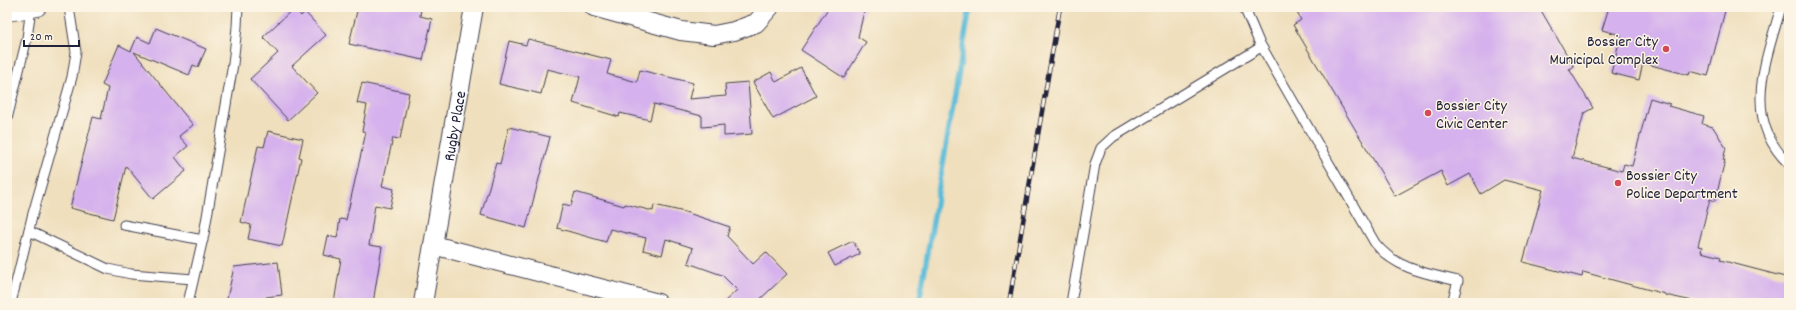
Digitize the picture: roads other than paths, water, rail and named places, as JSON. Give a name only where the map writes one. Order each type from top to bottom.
[{"type":"street","name":"Rugby Place","points":[[423,303],[474,7]]},
{"type":"street","points":[[594,7],[681,30],[714,35],[734,31],[756,23],[770,7]]},
{"type":"street","points":[[7,12],[34,8]]},
{"type":"street","points":[[433,245],[658,303]]},
{"type":"lane","points":[[11,303],[29,230],[72,78],[76,52],[69,7]]},
{"type":"lane","points":[[188,303],[203,240],[233,64],[238,7]]},
{"type":"lane","points":[[1244,7],[1262,46],[1375,243],[1388,256],[1403,265],[1458,281],[1452,303]]},
{"type":"lane","points":[[1780,7],[1762,76],[1760,106],[1766,130],[1789,164]]},
{"type":"lane","points":[[7,119],[34,8]]},
{"type":"lane","points":[[1071,303],[1095,164],[1101,148],[1113,137],[1262,46]]},
{"type":"lane","points":[[124,225],[203,240]]},
{"type":"lane","points":[[29,230],[108,269],[131,274],[194,279]]},
{"type":"waterway","points":[[919,303],[970,7]]},
{"type":"railway","points":[[1009,303],[1060,7]]},
{"type":"place","name":"Bossier City Municipal Complex","points":[[1666,49]]},
{"type":"place","name":"Bossier City Civic Center","points":[[1428,113]]},
{"type":"place","name":"Bossier City Police Department","points":[[1618,183]]}]
